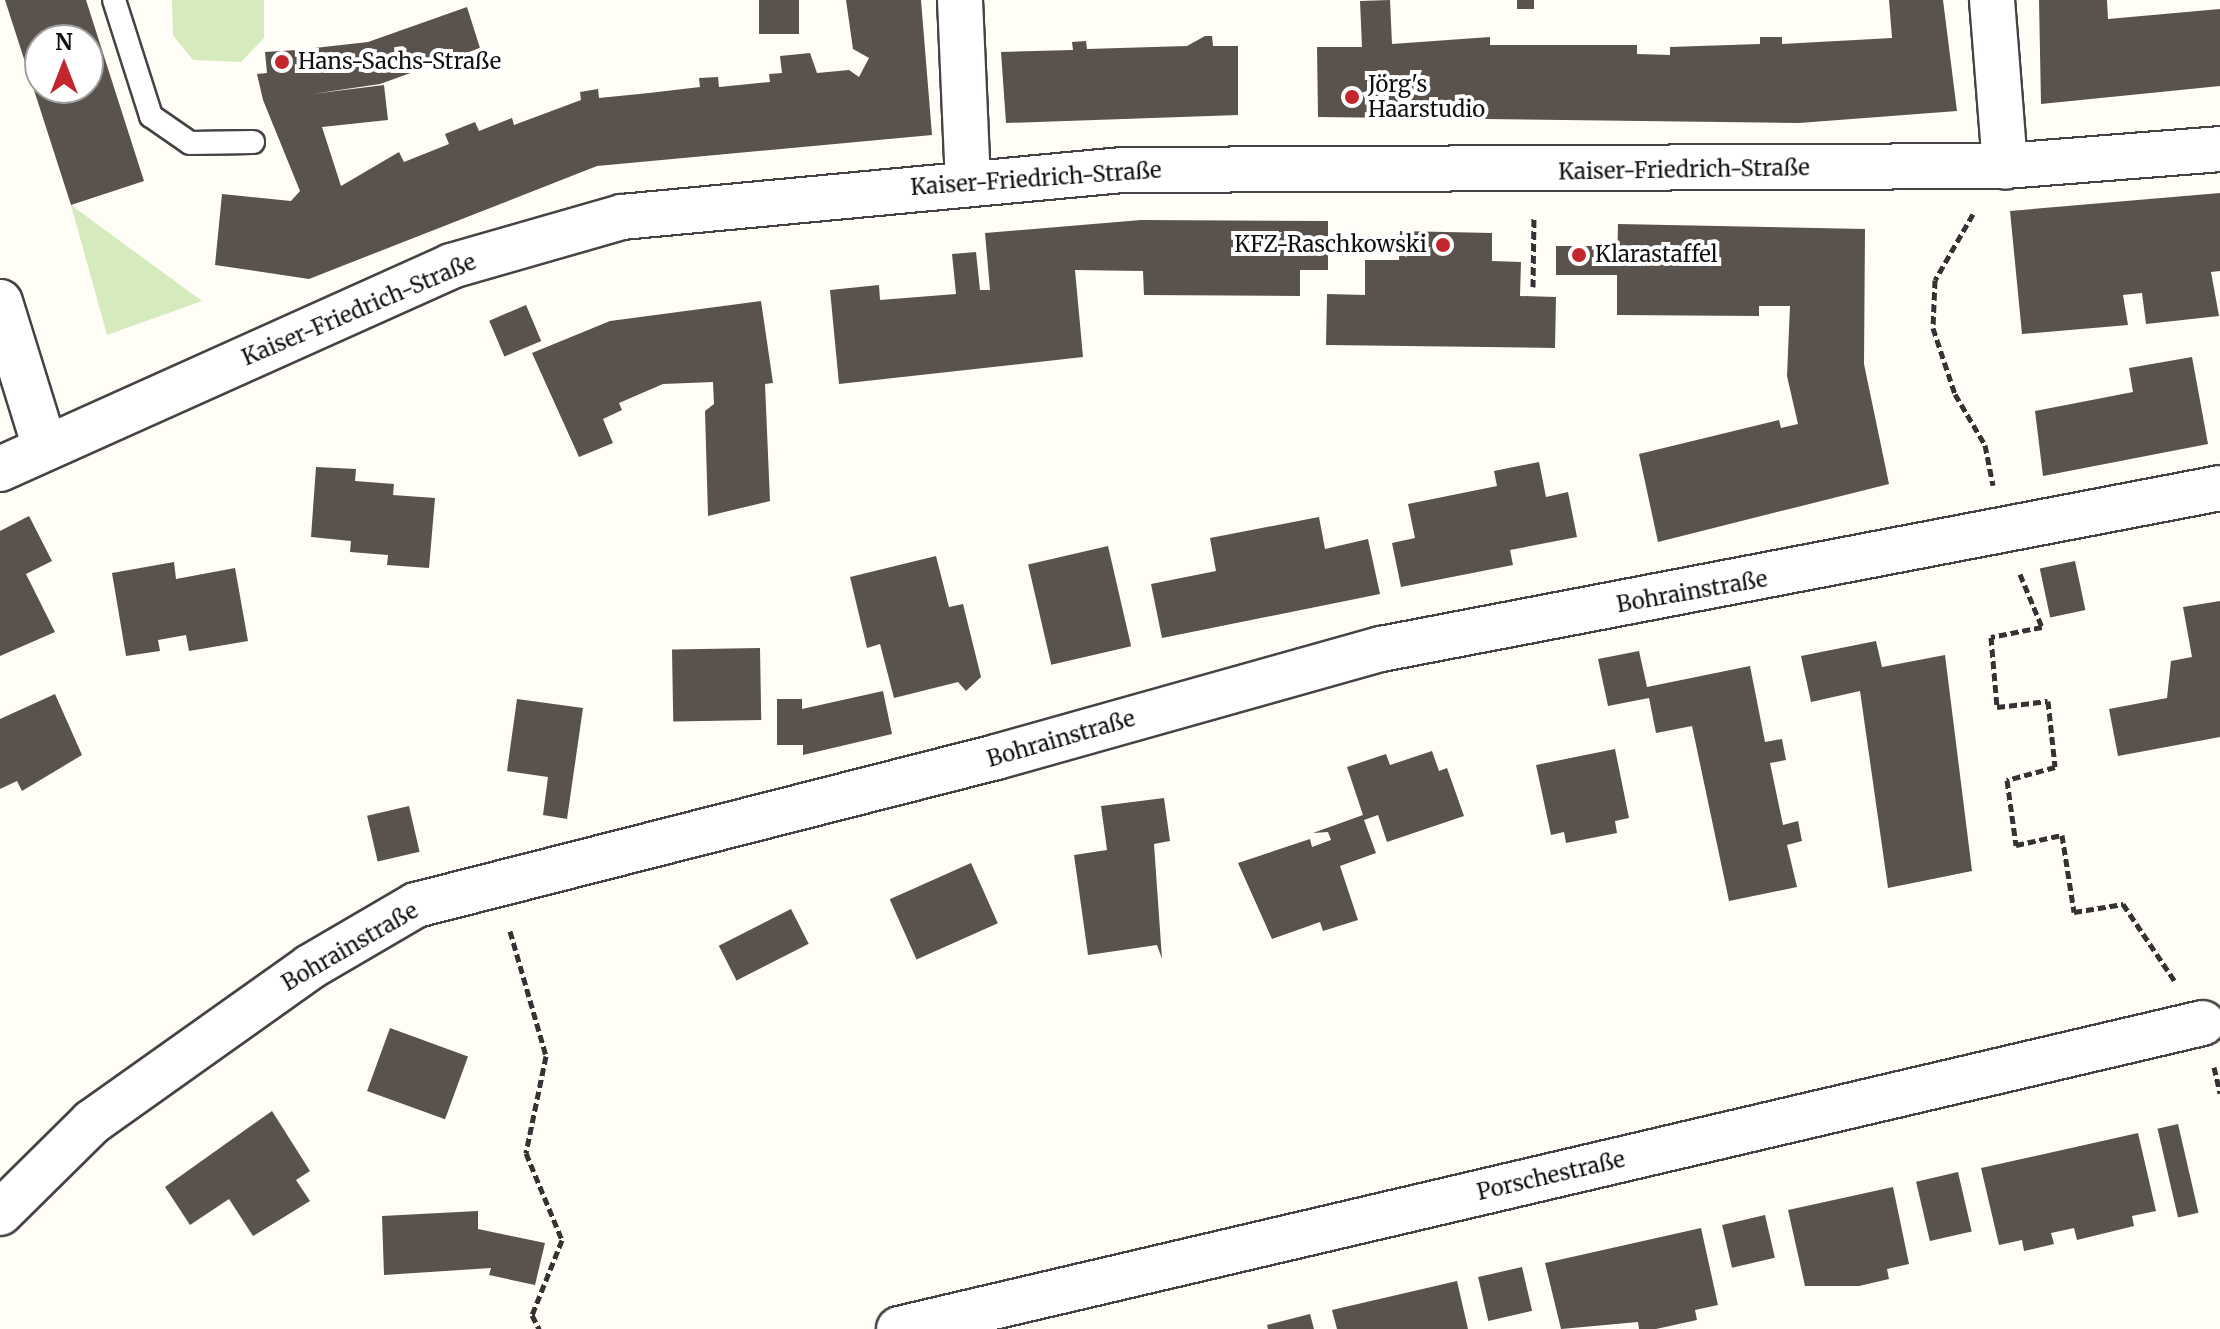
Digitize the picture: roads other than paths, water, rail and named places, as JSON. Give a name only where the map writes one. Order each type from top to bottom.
[{"type":"street","points":[[960,0],[968,182]]},
{"type":"street","points":[[1990,165],[1992,0]]},
{"type":"street","name":"Kaiser-Friedrich-Straße","points":[[0,469],[451,266],[622,217],[968,182],[1122,170],[1534,172],[1990,165],[2220,149]]},
{"type":"street","points":[[0,302],[45,447]]},
{"type":"street","name":"Bohrainstraße","points":[[0,1213],[92,1122],[310,967],[416,905],[996,757],[1381,649],[2002,534],[2220,488]]},
{"type":"street","name":"Porschestraße","points":[[899,1329],[2203,1023]]},
{"type":"lane","points":[[114,0],[151,116],[190,143],[253,142]]},
{"type":"place","name":"Hans-Sachs-Straße","points":[[282,62]]},
{"type":"place","name":"Jörg's Haarstudio","points":[[1352,97]]},
{"type":"place","name":"KFZ-Raschkowski","points":[[1443,245]]},
{"type":"place","name":"Klarastaffel","points":[[1579,255]]}]
